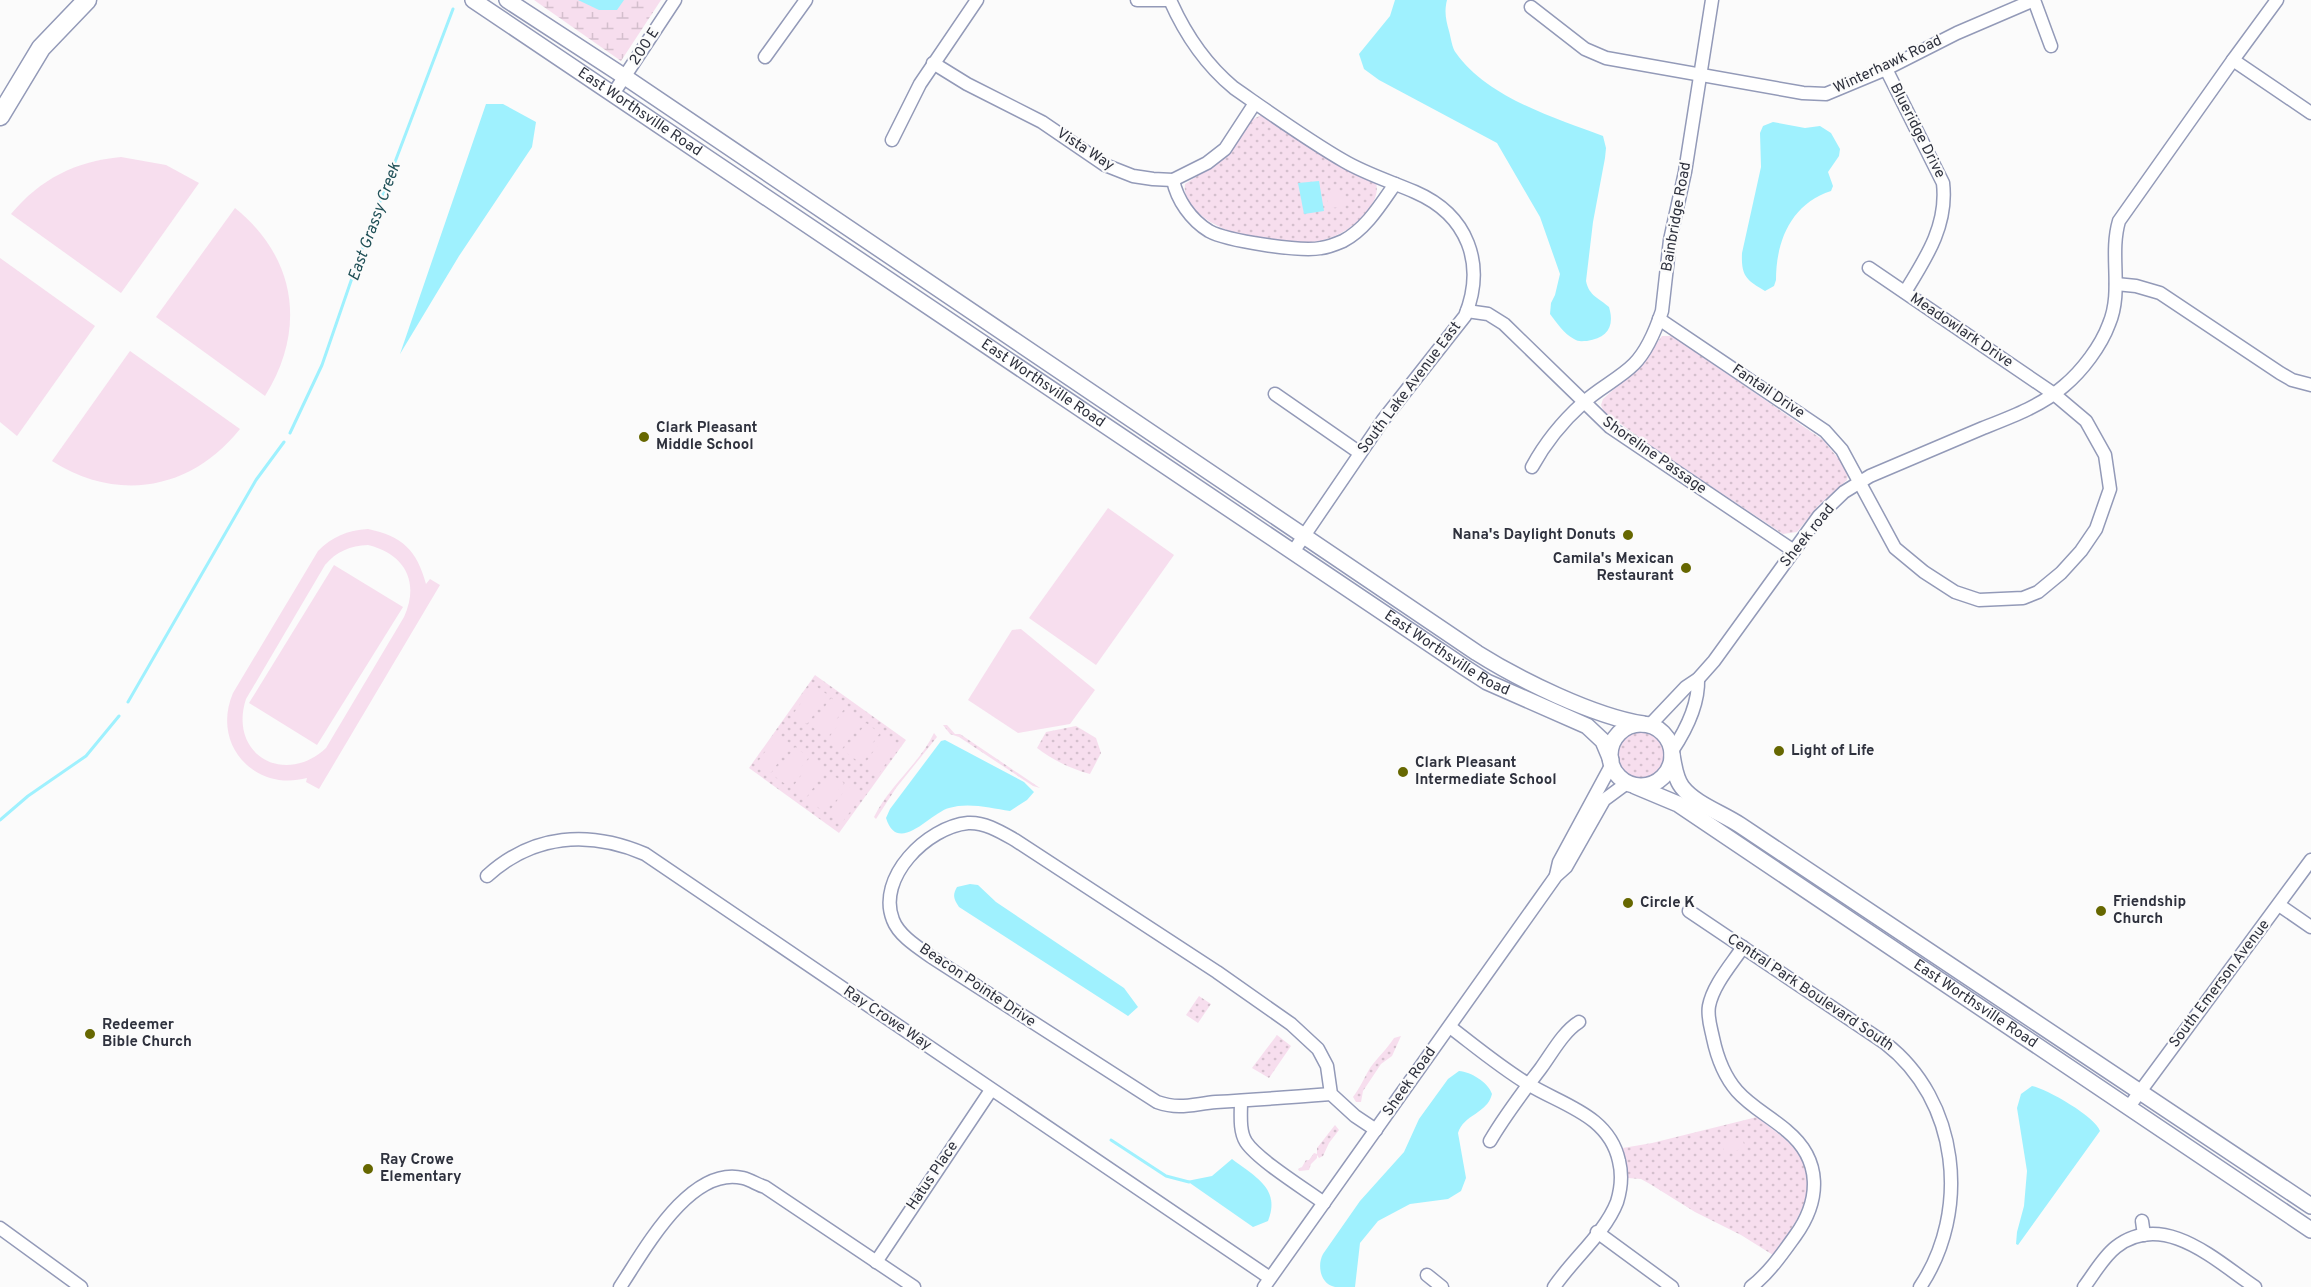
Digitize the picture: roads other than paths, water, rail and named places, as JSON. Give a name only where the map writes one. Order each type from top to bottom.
[{"type":"highway","points":[[0,116],[41,48],[87,0]]},
{"type":"main road","name":"East Worthsville Road","points":[[473,0],[1487,682],[1587,726],[1603,741],[1611,762]]},
{"type":"main road","name":"East Worthsville Road","points":[[507,0],[625,77],[1502,668],[1615,718],[1646,725]]},
{"type":"main road","points":[[1646,725],[1660,731],[1666,737],[1672,753],[1671,764],[1661,779],[1644,786],[1631,784],[1619,777],[1611,762],[1610,751],[1618,734],[1625,729],[1646,725]]},
{"type":"main road","name":"East Worthsville Road","points":[[1672,753],[1679,782],[1688,793],[1740,825],[2311,1206]]},
{"type":"main road","name":"East Worthsville Road","points":[[1631,784],[1678,804],[2311,1230]]},
{"type":"street","name":"200 E","points":[[613,94],[675,0]]},
{"type":"street","points":[[765,57],[806,0]]},
{"type":"street","points":[[892,140],[933,63],[977,0]]},
{"type":"street","points":[[1137,0],[1169,0]]},
{"type":"street","name":"South Lake Avenue East","points":[[1169,0],[1193,44],[1217,75],[1255,103],[1347,163],[1416,193],[1435,204],[1462,230],[1472,250],[1475,273],[1467,311],[1383,420],[1293,552]]},
{"type":"street","name":"Bainbridge Road","points":[[1532,467],[1544,446],[1583,402],[1635,363],[1647,346],[1659,319],[1662,311],[1670,240],[1685,172],[1712,0]]},
{"type":"street","points":[[2034,0],[2051,46]]},
{"type":"street","name":"Winterhawk Road","points":[[1531,7],[1585,49],[1606,58],[1803,93],[1826,94],[1886,69],[1957,33],[2034,0]]},
{"type":"street","name":"Sheek road","points":[[1646,725],[1686,687],[1698,680],[1819,516],[1844,492],[1860,482],[2033,406],[2054,394],[2080,369],[2109,325],[2114,308],[2116,284],[2114,245],[2119,221],[2277,0]]},
{"type":"street","points":[[2233,60],[2311,113]]},
{"type":"street","name":"Vista Way","points":[[933,63],[959,80],[1042,122],[1116,170],[1133,176],[1173,180]]},
{"type":"street","name":"Blueridge Drive","points":[[1886,69],[1943,183],[1946,201],[1935,240],[1905,292]]},
{"type":"street","points":[[1255,103],[1225,149],[1194,171],[1173,180],[1183,206],[1209,230],[1235,239],[1287,247],[1320,249],[1345,240],[1359,230],[1395,184]]},
{"type":"street","name":"Meadowlark Drive","points":[[1860,482],[1895,548],[1924,572],[1955,592],[1979,600],[2023,598],[2038,592],[2061,573],[2096,529],[2110,489],[2104,455],[2086,421],[2054,394],[1869,268]]},
{"type":"street","points":[[2116,284],[2136,286],[2160,293],[2280,373],[2292,380],[2311,385]]},
{"type":"street","name":"Shoreline Passage","points":[[1467,311],[1488,314],[1504,324],[1610,427],[1794,551]]},
{"type":"street","name":"Fantail Drive","points":[[1659,319],[1825,431],[1842,450],[1860,482]]},
{"type":"street","points":[[1275,394],[1360,453]]},
{"type":"street","name":"Sheek road","points":[[1672,753],[1699,695],[1698,680]]},
{"type":"street","name":"Sheek Road","points":[[1556,876],[1558,862],[1611,762]]},
{"type":"street","name":"Sheek Road","points":[[1267,1283],[1556,876],[1566,867],[1604,800],[1631,784]]},
{"type":"street","name":"Beacon Pointe Drive","points":[[970,823],[989,826],[1015,840],[1208,966],[1291,1024],[1318,1049],[1327,1066],[1331,1094],[1210,1102],[1185,1107],[1171,1107],[1157,1102],[907,938],[893,922],[888,900],[896,878],[910,855],[927,838],[950,827],[970,823]]},
{"type":"street","name":"Ray Crowe Way","points":[[487,876],[519,853],[568,838],[628,846],[645,854],[991,1090],[1267,1283]]},
{"type":"street","name":"South Emerson Avenue","points":[[2128,1108],[2311,860]]},
{"type":"street","points":[[2280,905],[2311,927]]},
{"type":"street","name":"Central Park Boulevard South","points":[[1689,911],[1896,1051],[1914,1070],[1934,1103],[1948,1149],[1952,1191],[1945,1234],[1934,1265],[1920,1287]]},
{"type":"street","points":[[1743,947],[1714,991],[1709,1008],[1716,1050],[1724,1073],[1736,1090],[1786,1130],[1804,1149],[1810,1161],[1814,1182],[1813,1203],[1806,1221],[1772,1267],[1751,1287]]},
{"type":"street","points":[[1490,1141],[1505,1116],[1563,1037],[1579,1022]]},
{"type":"street","points":[[1450,1027],[1529,1084],[1590,1117],[1611,1139],[1620,1168],[1620,1189],[1612,1212],[1554,1287]]},
{"type":"street","name":"Hatus Place","points":[[876,1262],[991,1090]]},
{"type":"street","points":[[1331,1094],[1355,1116],[1376,1130]]},
{"type":"street","points":[[1241,1101],[1241,1123],[1245,1141],[1255,1152],[1324,1203]]},
{"type":"street","points":[[620,1287],[670,1214],[684,1198],[703,1186],[721,1179],[742,1178],[765,1187],[914,1287]]},
{"type":"street","points":[[2142,1221],[2144,1235]]},
{"type":"street","points":[[0,1228],[81,1287]]},
{"type":"street","points":[[1597,1233],[1672,1287]]},
{"type":"street","points":[[2085,1287],[2115,1247],[2144,1235],[2157,1234],[2179,1238],[2253,1286]]},
{"type":"street","points":[[1427,1275],[1442,1287]]},
{"type":"water","points":[[578,0],[624,0],[617,10],[599,10]]},
{"type":"water","points":[[1395,0],[1447,0],[1446,16],[1456,53],[1485,82],[1523,104],[1603,136],[1606,148],[1605,158],[1593,222],[1586,281],[1592,293],[1609,307],[1611,314],[1610,326],[1600,337],[1587,341],[1576,340],[1564,331],[1550,314],[1560,274],[1540,217],[1497,143],[1379,80],[1364,69],[1359,54],[1390,16]]},
{"type":"water","points":[[486,104],[503,104],[536,122],[532,147],[459,256],[400,354]]},
{"type":"water","points":[[1773,122],[1805,128],[1820,126],[1831,133],[1840,149],[1839,156],[1828,172],[1833,186],[1831,191],[1817,197],[1796,215],[1783,238],[1774,286],[1765,291],[1753,284],[1746,276],[1742,267],[1742,253],[1761,167],[1760,133],[1763,126]]},
{"type":"water","points":[[1319,181],[1324,211],[1304,214],[1298,183]]},
{"type":"water","points":[[945,740],[1024,782],[1034,792],[1027,800],[1010,811],[980,806],[956,806],[941,811],[915,829],[906,833],[898,833],[891,829],[886,818],[890,809],[941,741]]},
{"type":"water","points":[[978,885],[996,902],[1124,988],[1138,1007],[1128,1016],[959,907],[954,897],[955,890],[957,887]]},
{"type":"water","points":[[1459,1071],[1478,1078],[1487,1085],[1492,1094],[1485,1106],[1465,1122],[1458,1133],[1466,1178],[1461,1191],[1448,1199],[1410,1204],[1378,1221],[1360,1243],[1355,1287],[1330,1285],[1321,1274],[1320,1263],[1323,1254],[1360,1201],[1404,1152],[1419,1119],[1448,1079]]},
{"type":"water","points":[[2032,1086],[2070,1104],[2090,1118],[2100,1131],[2018,1245],[2016,1244],[2017,1232],[2024,1206],[2027,1171],[2017,1108],[2021,1094]]},
{"type":"water","points":[[1232,1159],[1264,1184],[1271,1200],[1268,1221],[1253,1227],[1187,1181],[1212,1176]]},
{"type":"waterway","name":"East Grassy Creek","points":[[290,433],[322,365],[362,249],[453,9]]},
{"type":"waterway","name":"East Grassy Creek","points":[[128,702],[256,480],[284,442]]},
{"type":"waterway","name":"East Grassy Creek","points":[[0,820],[28,796],[86,756],[119,716]]},
{"type":"waterway","points":[[1111,1140],[1166,1176],[1189,1182]]},
{"type":"place","name":"Clark Pleasant Middle School","points":[[644,437]]},
{"type":"place","name":"Nana's Daylight Donuts","points":[[1628,535]]},
{"type":"place","name":"Camila's Mexican Restaurant","points":[[1686,568]]},
{"type":"place","name":"Light of Life","points":[[1779,751]]},
{"type":"place","name":"Clark Pleasant Intermediate School","points":[[1403,772]]},
{"type":"place","name":"Circle K","points":[[1628,903]]},
{"type":"place","name":"Friendship Church","points":[[2101,911]]},
{"type":"place","name":"Redeemer Bible Church","points":[[90,1034]]},
{"type":"place","name":"Ray Crowe Elementary","points":[[368,1169]]}]
